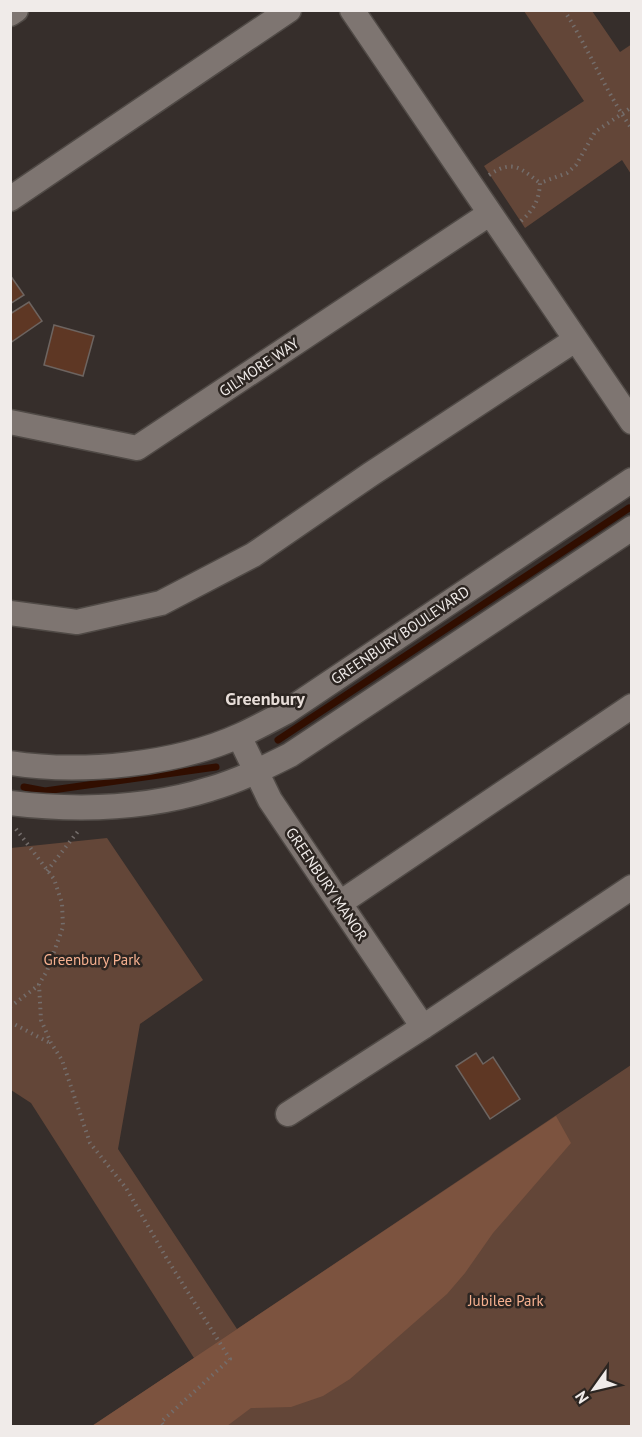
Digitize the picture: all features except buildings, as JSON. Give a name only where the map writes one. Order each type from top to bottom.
[{"type":"street","points":[[10,14],[16,10]]},
{"type":"street","points":[[10,199],[289,10]]},
{"type":"street","points":[[352,10],[632,422]]},
{"type":"street","name":"GILMORE WAY","points":[[10,422],[137,448],[489,214]]},
{"type":"street","points":[[10,613],[77,622],[160,603],[253,555],[371,474],[575,340]]},
{"type":"street","name":"GREENBURY BOULEVARD","points":[[10,763],[67,768],[105,768],[191,752],[239,736],[286,712],[632,480]]},
{"type":"street","points":[[10,803],[85,807],[122,806],[166,800],[210,789],[255,772],[290,755],[632,528]]},
{"type":"street","points":[[340,903],[632,706]]},
{"type":"street","name":"GREENBURY MANOR","points":[[239,736],[270,800],[423,1027]]},
{"type":"street","points":[[288,1114],[632,887]]},
{"type":"path","points":[[564,10],[577,30],[598,74],[632,129]]},
{"type":"path","points":[[540,183],[567,173],[576,165],[596,132],[632,107]]},
{"type":"path","points":[[486,176],[500,168],[515,166],[540,183]]},
{"type":"path","points":[[518,223],[536,207],[540,183]]},
{"type":"path","points":[[10,1007],[39,984],[48,971],[63,927],[62,903],[54,879],[16,829]]},
{"type":"path","points":[[47,871],[79,830]]},
{"type":"path","points":[[39,984],[41,1020],[51,1043],[62,1060],[90,1143],[126,1188],[167,1259],[230,1359],[161,1422],[164,1426]]},
{"type":"path","points":[[10,1022],[51,1043]]},
{"type":"green space","points":[[524,11],[592,11],[620,52],[632,44],[631,174],[622,160],[525,228],[484,166],[584,101]]},
{"type":"green space","name":"Jubilee Park","points":[[107,838],[203,980],[140,1024],[118,1149],[237,1329],[631,1065],[631,1426],[92,1426],[194,1358],[31,1103],[11,1090],[11,848]]},
{"type":"shaded area","points":[[556,1116],[571,1143],[493,1233],[447,1294],[350,1379],[323,1396],[291,1407],[251,1408],[227,1426],[92,1426]]},
{"type":"waterway","points":[[278,740],[629,508]]},
{"type":"waterway","points":[[24,787],[45,791],[216,767]]},
{"type":"district","name":"Greenbury","points":[[265,698]]},
{"type":"park label","name":"Greenbury Park","points":[[92,959]]}]
